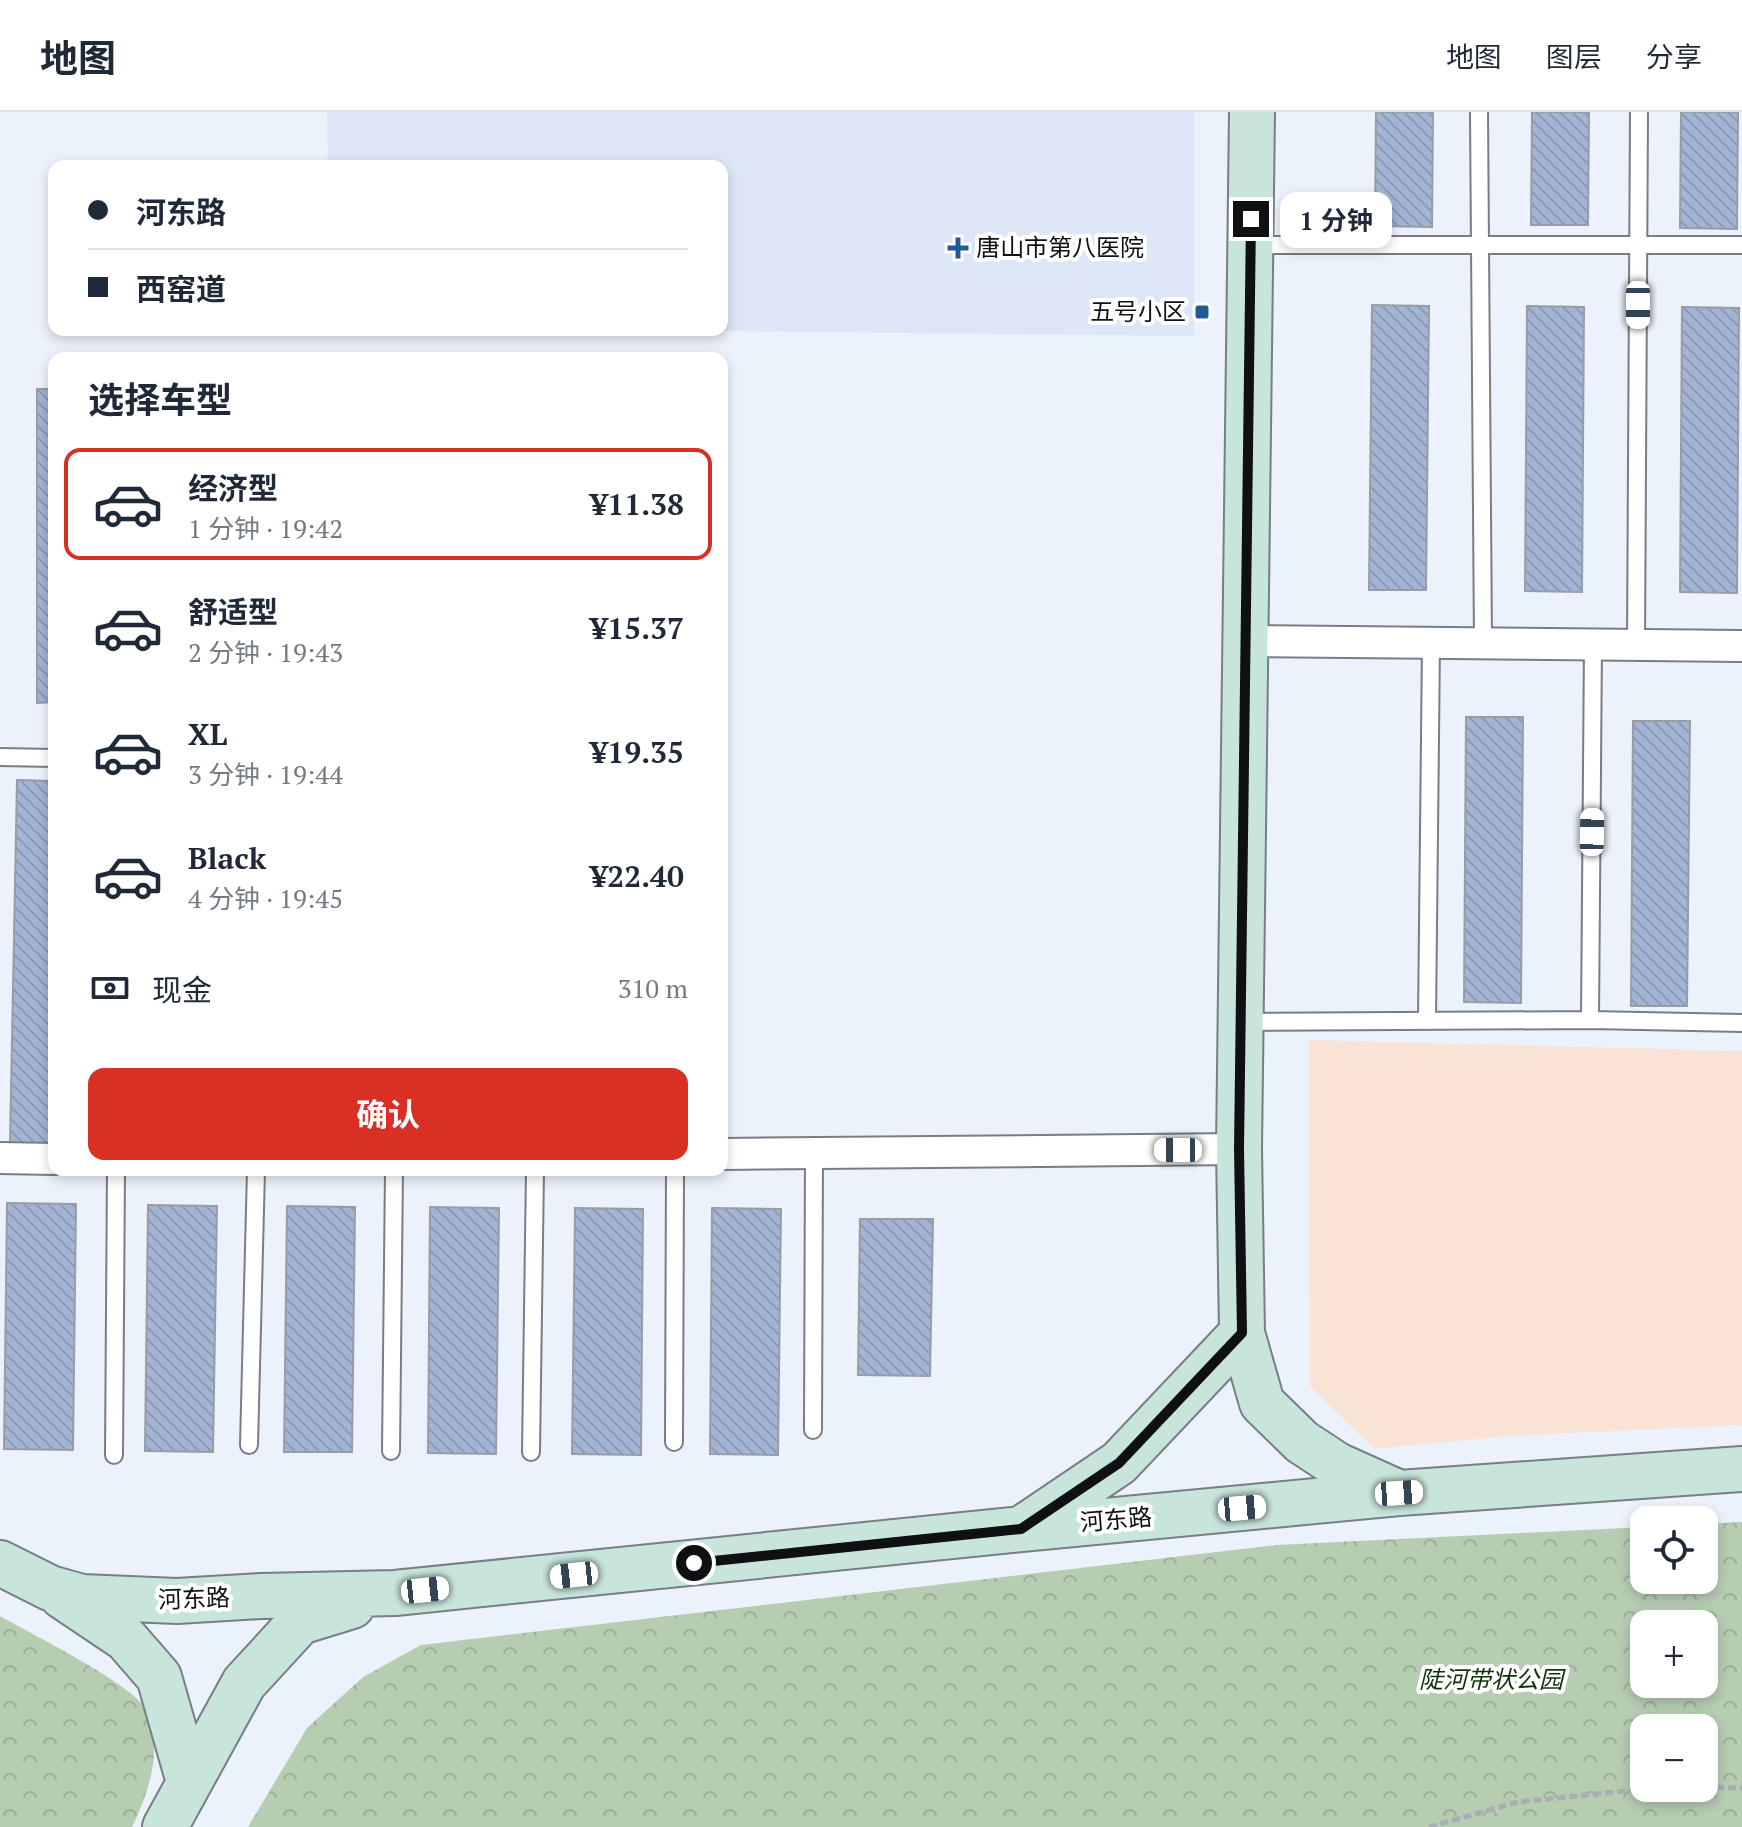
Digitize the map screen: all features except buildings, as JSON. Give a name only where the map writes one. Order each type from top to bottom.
[{"type":"street","points":[[1252,112],[1239,1149],[1242,1333],[1262,1403],[1302,1442],[1337,1465],[1399,1493]]},
{"type":"street","points":[[1246,641],[1742,646]]},
{"type":"street","points":[[728,1154],[1239,1149]]},
{"type":"street","points":[[0,1158],[48,1159]]},
{"type":"street","points":[[1021,1529],[1119,1463],[1242,1333]]},
{"type":"street","name":"河东路","points":[[0,1563],[50,1588],[82,1597],[177,1601],[395,1593],[1399,1493],[1742,1469]]},
{"type":"street","points":[[50,1588],[126,1639],[159,1677],[189,1782]]},
{"type":"street","name":"河东路","points":[[165,1827],[244,1683],[300,1622],[395,1593]]},
{"type":"lane","points":[[1479,112],[1483,643]]},
{"type":"lane","points":[[1636,645],[1639,112]]},
{"type":"lane","points":[[1250,245],[1742,245]]},
{"type":"lane","points":[[1427,1021],[1431,643]]},
{"type":"lane","points":[[1590,1020],[1593,644]]},
{"type":"lane","points":[[0,757],[48,758]]},
{"type":"lane","points":[[1241,1022],[1590,1020],[1742,1023]]},
{"type":"lane","points":[[813,1430],[814,1153]]},
{"type":"lane","points":[[114,1455],[116,1176]]},
{"type":"lane","points":[[249,1445],[256,1176]]},
{"type":"lane","points":[[391,1451],[394,1176]]},
{"type":"lane","points":[[531,1452],[535,1176]]},
{"type":"lane","points":[[674,1442],[675,1176]]},
{"type":"path","points":[[1718,1787],[1742,1788]]},
{"type":"path","points":[[1429,1827],[1518,1802],[1630,1791]]},
{"type":"shaded area","name":"唐山市第八医院","points":[[327,112],[1194,112],[1194,336],[728,331],[728,160],[328,160]]},
{"type":"shaded area","points":[[1309,1040],[1742,1051],[1742,1425],[1509,1436],[1374,1449],[1310,1386]]},
{"type":"green space","name":"陡河带状公园","points":[[1742,1522],[1742,1827],[248,1827],[307,1728],[363,1677],[421,1645],[1277,1545],[1630,1528],[1630,1594],[1718,1594],[1718,1523]]},
{"type":"green space","points":[[0,1616],[106,1676],[141,1703],[149,1714],[154,1743],[152,1772],[132,1827],[0,1827]]},
{"type":"place","name":"唐山市第八医院","points":[[958,248]]},
{"type":"place","name":"五号小区","points":[[1202,312]]},
{"type":"route","points":[[694,1563],[1021,1529],[1119,1463],[1242,1333],[1239,1149],[1251,219]]}]
